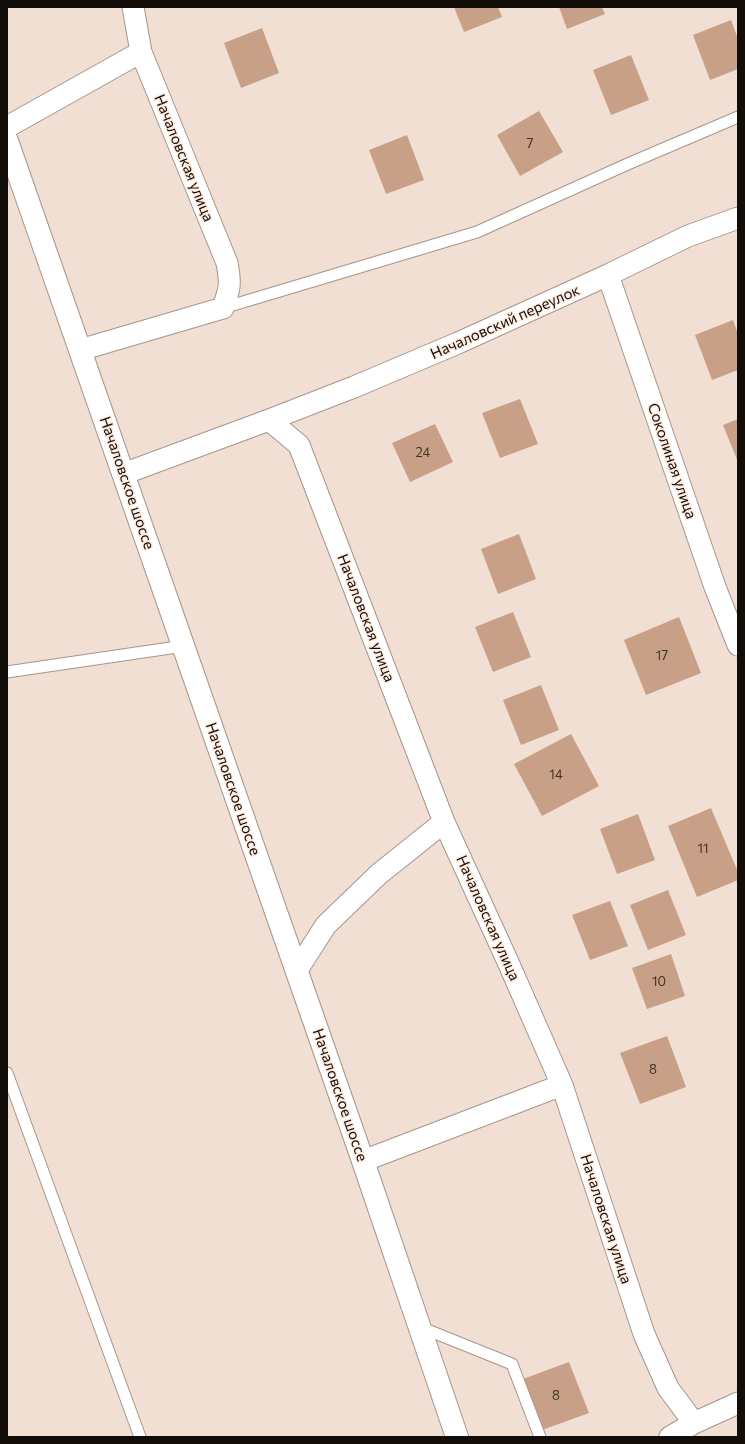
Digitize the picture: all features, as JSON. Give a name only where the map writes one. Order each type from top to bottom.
[{"type":"main road","name":"Началовское шоссе","points":[[7,141],[364,1161],[457,1437]]},
{"type":"street","name":"Началовская улица","points":[[136,8],[141,52],[227,263],[230,281],[229,292],[223,308]]},
{"type":"street","points":[[7,127],[141,52]]},
{"type":"street","name":"Началовский переулок","points":[[123,474],[354,387],[444,349],[608,276],[688,236],[738,218]]},
{"type":"street","name":"Соколиная улица","points":[[608,276],[715,587],[738,645]]},
{"type":"street","points":[[80,350],[223,308]]},
{"type":"street","name":"Началовская улица","points":[[269,420],[299,445],[444,822],[562,1085],[644,1334],[668,1388],[694,1423]]},
{"type":"street","points":[[297,970],[326,925],[379,874],[444,822]]},
{"type":"street","points":[[364,1161],[562,1085]]},
{"type":"street","points":[[670,1437],[694,1423],[738,1403]]},
{"type":"lane","points":[[223,308],[478,232],[630,163],[738,117]]},
{"type":"lane","points":[[7,672],[184,646]]},
{"type":"lane","points":[[7,1073],[140,1437]]},
{"type":"lane","points":[[420,1327],[512,1364],[540,1437]]},
{"type":"building","points":[[454,7],[498,7],[502,17],[464,32]]},
{"type":"building","points":[[559,7],[602,7],[605,14],[567,29]]},
{"type":"building","points":[[731,20],[738,39],[738,69],[710,80],[693,35]]},
{"type":"building","points":[[262,28],[279,73],[241,88],[224,43]]},
{"type":"building","points":[[631,55],[649,100],[611,115],[593,70]]},
{"type":"building","points":[[539,111],[563,152],[520,176],[497,135]]},
{"type":"building","points":[[407,135],[424,180],[386,194],[369,150]]},
{"type":"building","points":[[733,320],[738,334],[738,370],[712,380],[695,335]]},
{"type":"building","points":[[520,399],[538,444],[500,458],[482,413]]},
{"type":"building","points":[[738,419],[738,462],[723,425]]},
{"type":"building","points":[[435,424],[453,462],[410,482],[392,443]]},
{"type":"building","points":[[519,534],[536,579],[498,594],[481,549]]},
{"type":"building","points":[[513,612],[531,657],[493,672],[475,627]]},
{"type":"building","points":[[679,617],[701,673],[646,695],[624,640]]},
{"type":"building","points":[[541,685],[559,730],[521,745],[503,700]]},
{"type":"building","points":[[571,734],[599,786],[542,816],[514,764]]},
{"type":"building","points":[[711,808],[738,872],[738,880],[697,897],[668,826]]},
{"type":"building","points":[[638,814],[655,860],[617,874],[600,829]]},
{"type":"building","points":[[668,890],[686,935],[648,950],[630,905]]},
{"type":"building","points":[[610,901],[628,946],[590,960],[572,915]]},
{"type":"building","points":[[671,954],[685,996],[647,1009],[632,968]]},
{"type":"building","points":[[667,1036],[686,1087],[640,1104],[620,1053]]},
{"type":"building","points":[[569,1362],[589,1413],[542,1430],[523,1379]]}]
